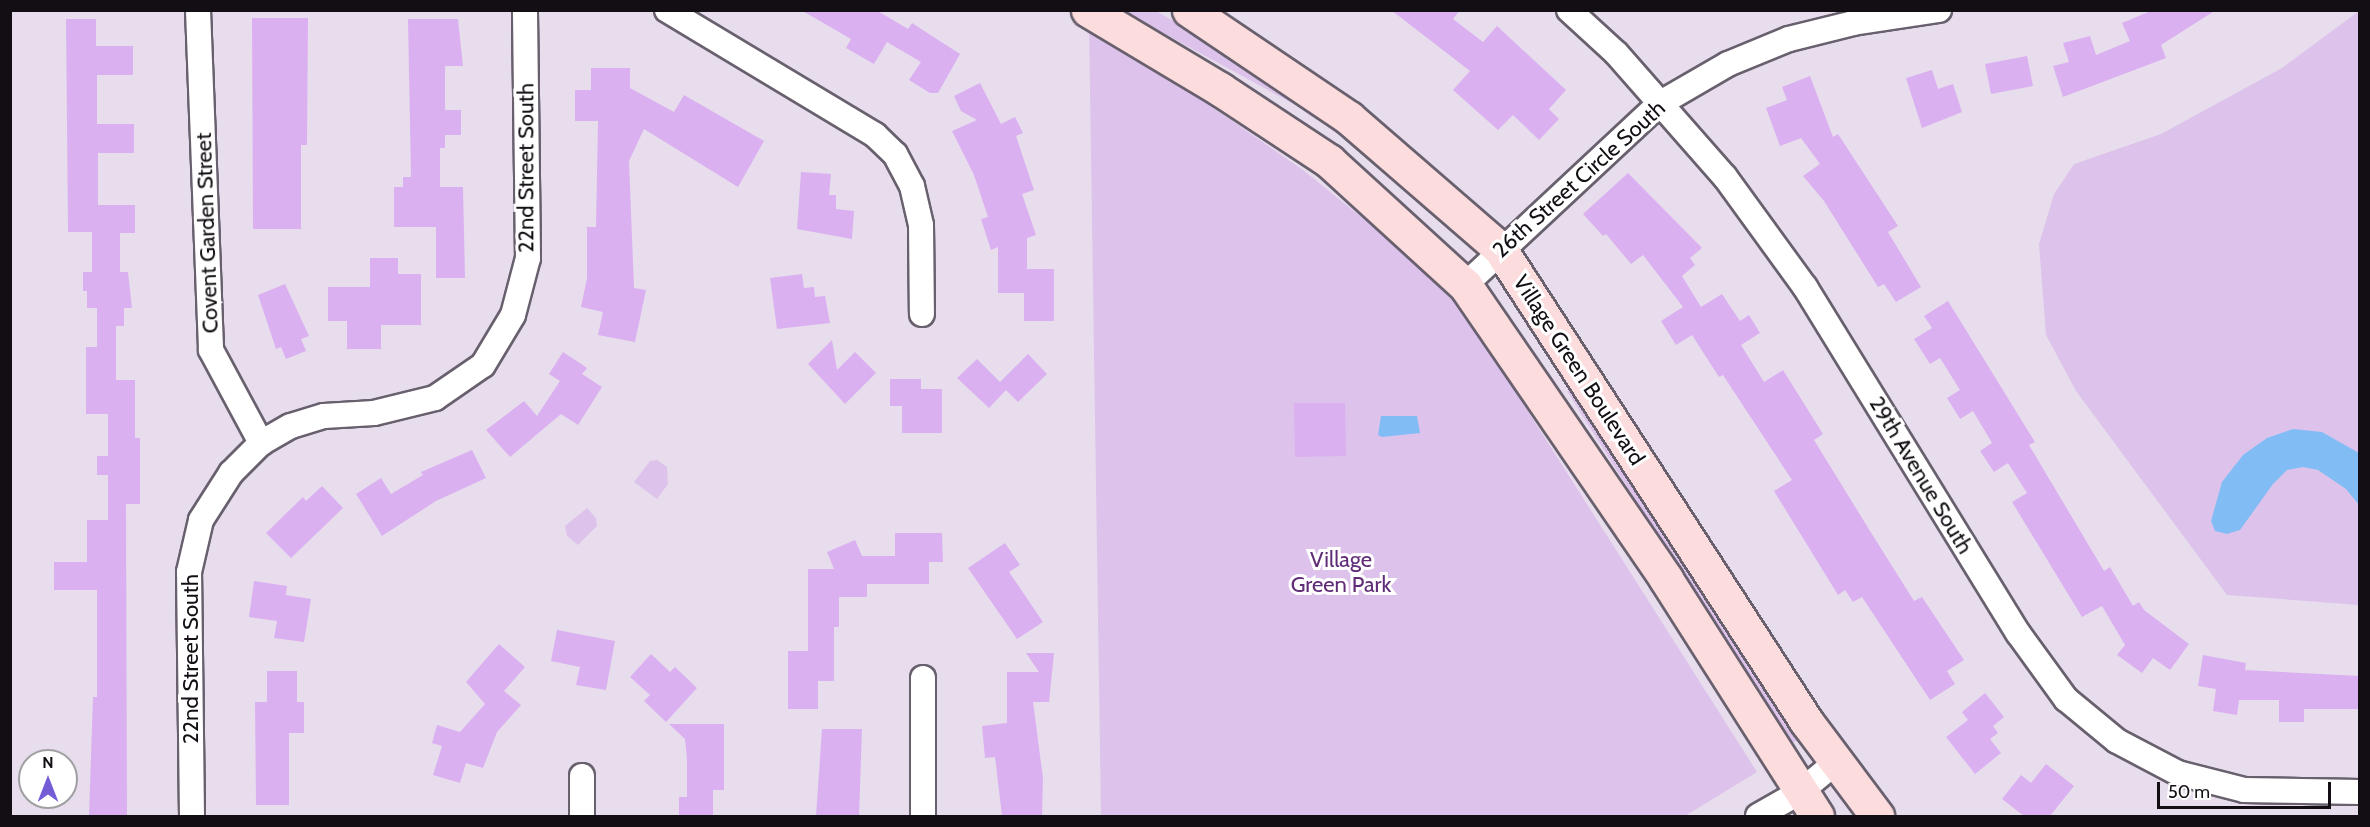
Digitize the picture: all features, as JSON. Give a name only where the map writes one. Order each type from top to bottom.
[{"type":"street","name":"Covent Garden Street","points":[[198,10],[211,351],[261,443]]},
{"type":"street","name":"22nd Street South","points":[[192,816],[189,572],[201,520],[231,473],[261,443],[291,426],[324,416],[374,413],[435,398],[483,365],[513,315],[528,258],[525,10]]},
{"type":"street","points":[[667,10],[875,135],[896,154],[912,186],[921,225],[922,314]]},
{"type":"street","name":"Village Green Boulevard","points":[[1088,10],[1220,89],[1329,161],[1465,285],[1666,579],[1808,804]]},
{"type":"street","name":"Village Green Boulevard","points":[[1189,10],[1349,118],[1500,249],[1835,763],[1877,816]]},
{"type":"street","name":"29th Avenue South","points":[[1569,10],[1616,53],[1725,177],[1805,287],[2018,633],[2066,699],[2117,741],[2178,773],[2244,790],[2360,792]]},
{"type":"street","name":"26th Street Circle South","points":[[1465,285],[1500,249],[1659,104],[1728,64],[1789,39],[1853,22],[1939,10]]},
{"type":"street","points":[[923,678],[923,816]]},
{"type":"street","points":[[1758,816],[1808,804],[1835,763]]},
{"type":"street","points":[[582,776],[582,816]]},
{"type":"green space","points":[[1123,11],[1156,11],[1258,69],[1321,119]]},
{"type":"green space","points":[[2359,11],[2359,605],[2227,595],[2076,391],[2046,335],[2039,244],[2054,194],[2074,164],[2161,134],[2282,68]]},
{"type":"green space","name":"Village Green Park","points":[[1089,22],[1303,170],[1390,240],[1453,301],[1491,353],[1757,772],[1685,816],[1101,816]]},
{"type":"green space","points":[[1570,389],[1618,445],[1800,737],[1798,741],[1788,743],[1567,391]]},
{"type":"green space","points":[[657,460],[667,467],[668,484],[657,499],[634,482],[650,461]]},
{"type":"green space","points":[[587,508],[596,518],[597,526],[578,545],[567,536],[565,526]]},
{"type":"water","points":[[1381,416],[1417,416],[1420,433],[1382,437],[1378,435]]},
{"type":"water","points":[[2293,429],[2322,432],[2359,453],[2359,505],[2346,489],[2318,470],[2303,467],[2287,470],[2273,484],[2240,530],[2227,534],[2215,531],[2211,521],[2222,482],[2243,455],[2267,438]]},
{"type":"building","points":[[801,10],[876,10],[908,29],[912,23],[960,54],[938,93],[930,93],[909,80],[921,62],[887,42],[874,64],[846,48],[851,39]]},
{"type":"building","points":[[1391,10],[1460,10],[1453,19],[1483,42],[1497,26],[1566,90],[1549,109],[1559,119],[1539,140],[1513,115],[1498,130],[1453,90],[1470,71]]},
{"type":"building","points":[[2153,10],[2216,10],[2161,45],[2166,58],[2063,97],[2053,66],[2069,62],[2063,43],[2090,36],[2096,55],[2130,41],[2122,23]]},
{"type":"building","points":[[252,18],[308,18],[307,145],[301,145],[301,229],[253,229]]},
{"type":"building","points":[[66,19],[96,19],[96,46],[133,46],[133,75],[97,75],[97,124],[134,124],[134,153],[98,153],[98,205],[135,205],[135,233],[120,233],[120,272],[128,272],[132,308],[124,308],[124,326],[116,326],[116,380],[135,380],[135,438],[140,438],[140,504],[126,504],[127,816],[89,816],[93,697],[97,697],[97,590],[54,590],[54,562],[87,562],[87,520],[108,520],[108,475],[97,475],[97,456],[108,456],[108,414],[86,414],[86,347],[97,347],[97,308],[87,308],[87,291],[83,291],[83,272],[92,272],[92,232],[68,232]]},
{"type":"building","points":[[408,19],[458,19],[463,66],[445,66],[445,110],[461,110],[461,135],[445,135],[445,148],[440,148],[440,187],[463,187],[465,278],[436,278],[436,227],[394,227],[394,187],[403,187],[403,177],[411,177]]},
{"type":"building","points":[[2027,56],[2033,86],[1991,94],[1985,64]]},
{"type":"building","points":[[591,68],[630,68],[630,88],[674,112],[684,95],[764,141],[738,187],[644,129],[629,161],[634,288],[646,290],[635,342],[598,335],[603,312],[581,307],[587,278],[587,227],[596,227],[598,121],[575,121],[575,90],[591,90]]},
{"type":"building","points":[[1932,70],[1938,89],[1953,84],[1962,112],[1922,128],[1906,78]]},
{"type":"building","points":[[1810,76],[1833,137],[1838,134],[1898,226],[1888,232],[1921,287],[1896,302],[1884,284],[1878,287],[1824,201],[1803,176],[1820,164],[1801,138],[1780,146],[1766,108],[1787,100],[1782,87]]},
{"type":"building","points":[[980,83],[1001,124],[1015,117],[1023,133],[1016,136],[1034,190],[1022,194],[1036,235],[1027,238],[1027,269],[1054,269],[1054,321],[1024,321],[1024,293],[998,293],[998,247],[991,250],[981,219],[988,217],[974,175],[952,131],[977,120],[961,111],[954,96]]},
{"type":"building","points":[[801,172],[831,174],[829,195],[836,195],[836,209],[854,211],[852,239],[797,229]]},
{"type":"building","points":[[1628,173],[1702,248],[1690,258],[1695,265],[1682,276],[1701,307],[1722,294],[1740,321],[1749,315],[1760,333],[1741,345],[1764,382],[1783,370],[1823,434],[1814,440],[1870,531],[1914,601],[1922,597],[1964,660],[1947,671],[1955,684],[1930,700],[1862,597],[1853,602],[1845,590],[1838,595],[1774,491],[1792,480],[1723,375],[1719,377],[1692,335],[1676,345],[1661,321],[1683,307],[1643,255],[1631,264],[1606,234],[1603,236],[1583,214]]},
{"type":"building","points":[[370,258],[398,258],[398,274],[421,274],[421,325],[381,325],[381,349],[347,349],[347,321],[328,321],[328,287],[370,287]]},
{"type":"building","points":[[802,274],[804,288],[814,287],[815,297],[825,296],[830,323],[777,329],[770,278]]},
{"type":"building","points":[[285,284],[309,336],[301,339],[306,351],[286,359],[281,347],[276,349],[258,295]]},
{"type":"building","points":[[1948,301],[2035,442],[2029,445],[2104,571],[2110,567],[2133,606],[2139,602],[2144,610],[2189,644],[2170,670],[2153,658],[2142,673],[2117,655],[2125,645],[2102,606],[2082,617],[2012,502],[2027,493],[2008,463],[1994,472],[1980,451],[1992,443],[1973,411],[1960,419],[1947,398],[1960,390],[1940,358],[1930,364],[1914,339],[1932,328],[1924,316]]},
{"type":"building","points":[[832,340],[837,370],[855,352],[876,373],[845,404],[808,364]]},
{"type":"building","points":[[563,352],[587,368],[582,374],[602,387],[578,425],[561,414],[510,457],[486,430],[524,401],[537,416],[560,381],[549,374]]},
{"type":"building","points":[[1028,354],[1047,374],[1018,402],[1006,390],[989,408],[957,378],[977,359],[1000,382]]},
{"type":"building","points":[[890,379],[921,379],[921,389],[942,389],[942,433],[902,433],[902,406],[890,406]]},
{"type":"building","points":[[1294,403],[1345,403],[1346,456],[1295,457]]},
{"type":"building","points":[[472,450],[486,478],[436,501],[382,536],[356,494],[381,478],[391,494],[423,475],[421,472]]},
{"type":"building","points":[[322,486],[343,508],[291,558],[266,533],[303,497],[306,501]]},
{"type":"building","points":[[895,533],[942,533],[943,562],[929,562],[929,584],[867,584],[867,597],[839,597],[839,627],[834,627],[834,681],[818,681],[818,709],[788,709],[788,651],[808,651],[808,569],[834,569],[827,552],[855,540],[862,556],[895,556]]},
{"type":"building","points":[[1005,543],[1020,565],[1009,572],[1043,622],[1017,639],[968,568]]},
{"type":"building","points":[[254,581],[287,586],[286,595],[311,599],[304,642],[274,638],[277,621],[249,617]]},
{"type":"building","points":[[557,630],[615,641],[606,690],[576,685],[580,667],[551,661]]},
{"type":"building","points":[[499,644],[525,667],[504,691],[521,705],[497,732],[483,768],[466,763],[460,783],[433,775],[442,746],[432,743],[437,725],[460,732],[485,704],[466,682]]},
{"type":"building","points":[[1026,653],[1054,653],[1049,702],[1033,702],[1043,778],[1042,816],[1002,816],[995,757],[985,758],[982,726],[1007,723],[1007,672],[1039,672]]},
{"type":"building","points":[[651,654],[670,672],[675,667],[697,688],[666,722],[644,701],[650,695],[630,677]]},
{"type":"building","points":[[2203,655],[2246,663],[2245,670],[2360,676],[2360,709],[2304,709],[2304,722],[2279,722],[2279,700],[2239,700],[2237,715],[2213,711],[2216,689],[2198,686]]},
{"type":"building","points":[[267,671],[297,671],[297,702],[304,702],[304,733],[289,733],[289,805],[256,805],[255,702],[267,702]]},
{"type":"building","points":[[1985,693],[2004,717],[1993,726],[1998,733],[1990,739],[2001,753],[1975,774],[1946,737],[1968,720],[1962,712]]},
{"type":"building","points":[[669,724],[724,724],[724,790],[713,790],[713,816],[679,816],[679,797],[687,797],[685,739]]},
{"type":"building","points":[[822,729],[862,729],[859,816],[816,816]]},
{"type":"building","points":[[2046,764],[2074,786],[2050,816],[2024,816],[2002,799],[2021,775],[2031,783]]}]
